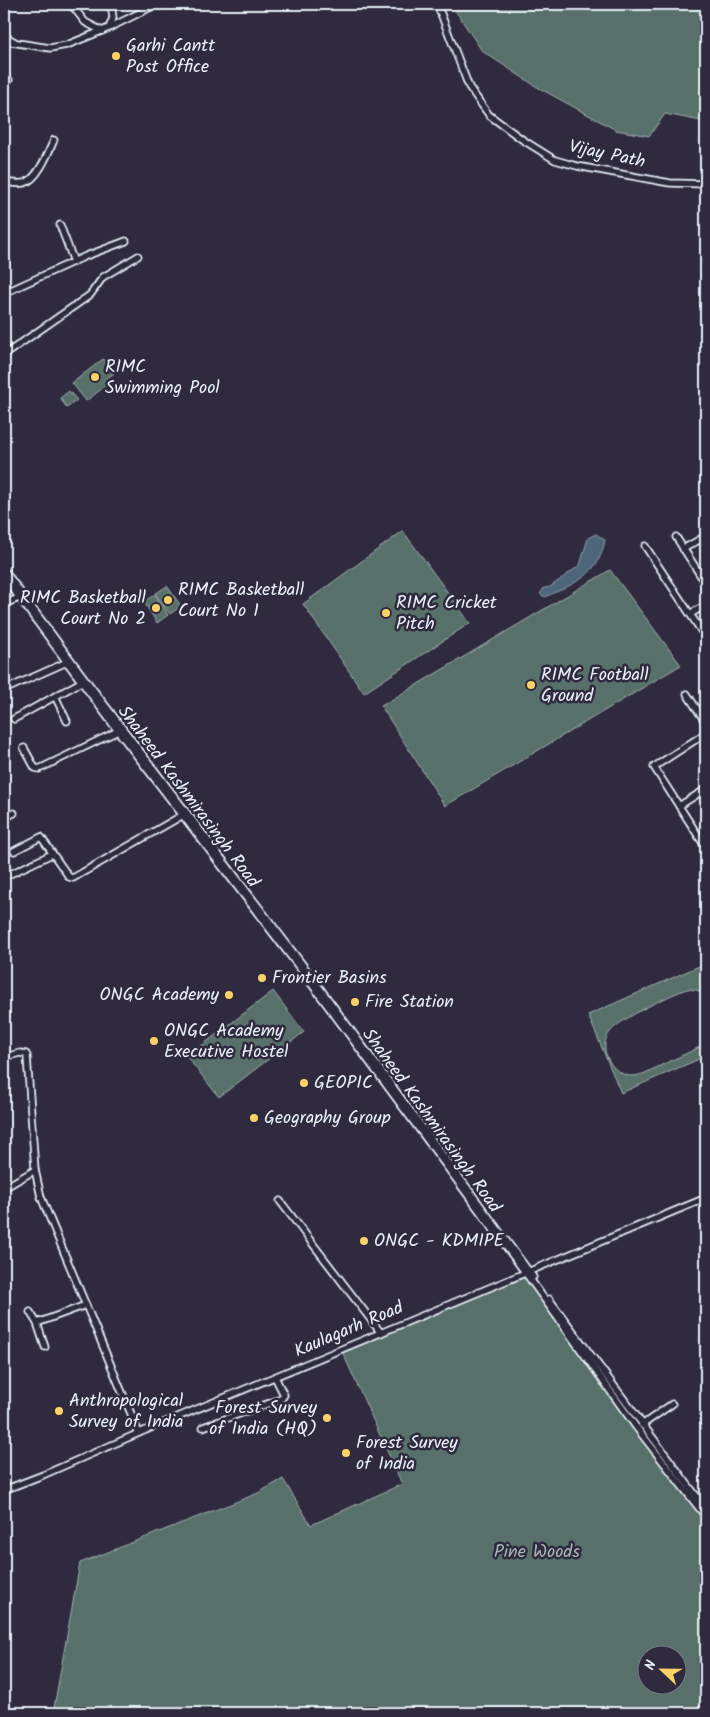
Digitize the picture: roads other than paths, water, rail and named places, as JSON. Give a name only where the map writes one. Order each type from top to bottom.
[{"type":"street","points":[[71,4],[85,22],[102,31]]},
{"type":"street","points":[[109,28],[113,18],[111,4]]},
{"type":"street","points":[[4,43],[50,48],[67,45],[109,28],[157,4]]},
{"type":"street","name":"Vijay Path","points":[[436,4],[469,87],[489,115],[523,140],[555,160],[577,166],[670,183],[706,184]]},
{"type":"street","points":[[4,36],[17,43]]},
{"type":"street","points":[[4,182],[25,183],[30,180],[44,162],[54,140]]},
{"type":"street","points":[[60,225],[74,262]]},
{"type":"street","points":[[4,285],[11,290],[126,241]]},
{"type":"street","points":[[4,355],[90,295],[102,277],[138,256]]},
{"type":"street","points":[[683,549],[706,536]]},
{"type":"street","points":[[676,538],[706,584]]},
{"type":"street","points":[[645,546],[706,638]]},
{"type":"street","name":"Shaheed Kashmirasingh Road","points":[[4,570],[305,968],[636,1427],[706,1517]]},
{"type":"street","name":"Shaheed Kashmirasingh Road","points":[[4,579],[302,971],[526,1272],[706,1509]]},
{"type":"street","points":[[4,604],[19,598]]},
{"type":"street","points":[[690,614],[706,605]]},
{"type":"street","points":[[4,690],[67,662]]},
{"type":"street","points":[[14,719],[81,682]]},
{"type":"street","points":[[687,694],[706,723]]},
{"type":"street","points":[[55,696],[67,721]]},
{"type":"street","points":[[24,748],[35,768],[39,768],[118,731]]},
{"type":"street","points":[[706,733],[654,767],[706,846]]},
{"type":"street","points":[[679,806],[706,789]]},
{"type":"street","points":[[4,818],[14,813]]},
{"type":"street","points":[[14,851],[41,837],[69,877],[73,878],[183,815]]},
{"type":"street","points":[[4,877],[52,854]]},
{"type":"street","points":[[4,1058],[20,1053],[27,1056],[35,1170],[41,1197],[139,1433]]},
{"type":"street","points":[[4,1188],[35,1170]]},
{"type":"street","name":"Kaulagarh Road","points":[[4,1490],[706,1198]]},
{"type":"street","points":[[280,1201],[381,1333]]},
{"type":"street","points":[[36,1323],[86,1305]]},
{"type":"street","points":[[30,1312],[45,1347]]},
{"type":"street","points":[[203,1427],[281,1399],[284,1395],[275,1377]]},
{"type":"street","points":[[642,1425],[672,1404]]},
{"type":"water","points":[[596,534],[605,540],[602,552],[591,570],[576,582],[545,597],[540,594],[544,588],[550,587],[580,565],[588,538]]},
{"type":"place","name":"Garhi Cantt Post Office","points":[[116,56]]},
{"type":"place","name":"RIMC Swimming Pool","points":[[95,377]]},
{"type":"place","name":"RIMC Basketball Court No 1","points":[[168,600]]},
{"type":"place","name":"RIMC Basketball Court No 2","points":[[156,608]]},
{"type":"place","name":"RIMC Cricket Pitch","points":[[386,613]]},
{"type":"place","name":"RIMC Football Ground","points":[[531,685]]},
{"type":"place","name":"Frontier Basins","points":[[262,978]]},
{"type":"place","name":"ONGC Academy","points":[[229,995]]},
{"type":"place","name":"Fire Station","points":[[355,1002]]},
{"type":"place","name":"ONGC Academy Executive Hostel","points":[[154,1041]]},
{"type":"place","name":"GEOPIC","points":[[304,1083]]},
{"type":"place","name":"Geography Group","points":[[254,1118]]},
{"type":"place","name":"ONGC - KDMIPE","points":[[364,1241]]},
{"type":"place","name":"Anthropological Survey of India","points":[[59,1411]]},
{"type":"place","name":"Forest Survey of India (HQ)","points":[[327,1418]]},
{"type":"place","name":"Forest Survey of India","points":[[346,1453]]},
{"type":"park label","name":"Pine Woods","points":[[537,1552]]}]
